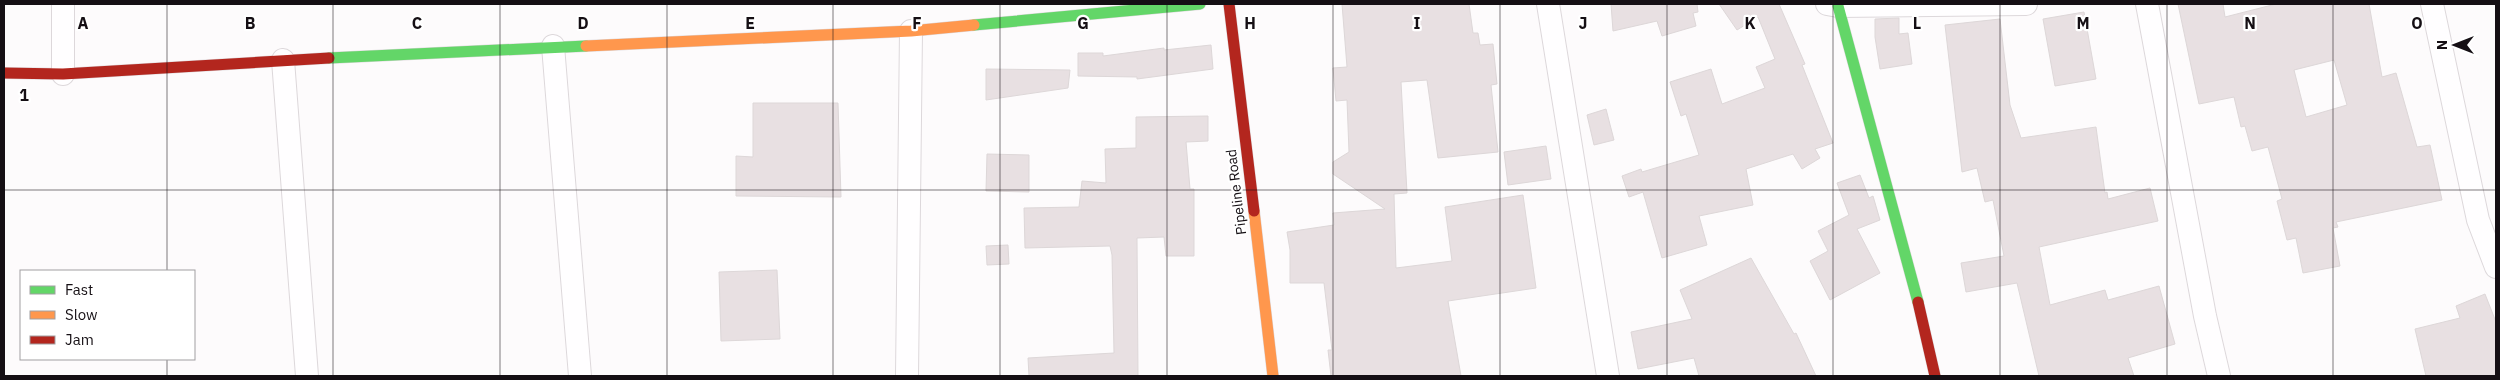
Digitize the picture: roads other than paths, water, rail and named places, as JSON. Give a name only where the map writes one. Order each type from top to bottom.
[{"type":"street","points":[[63,4],[63,74]]},
{"type":"street","points":[[4,73],[63,74],[553,46],[911,31],[1200,4]]},
{"type":"street","name":"Pipeline Road","points":[[1228,4],[1273,376]]},
{"type":"street","points":[[1548,4],[1608,376]]},
{"type":"street","points":[[1935,376],[1920,308],[1833,5],[2026,4]]},
{"type":"street","points":[[2147,4],[2205,316],[2219,376]]},
{"type":"street","points":[[2432,4],[2478,220],[2496,267]]},
{"type":"street","points":[[907,376],[911,31]]},
{"type":"street","points":[[553,46],[580,376]]},
{"type":"street","points":[[283,60],[307,376]]}]
